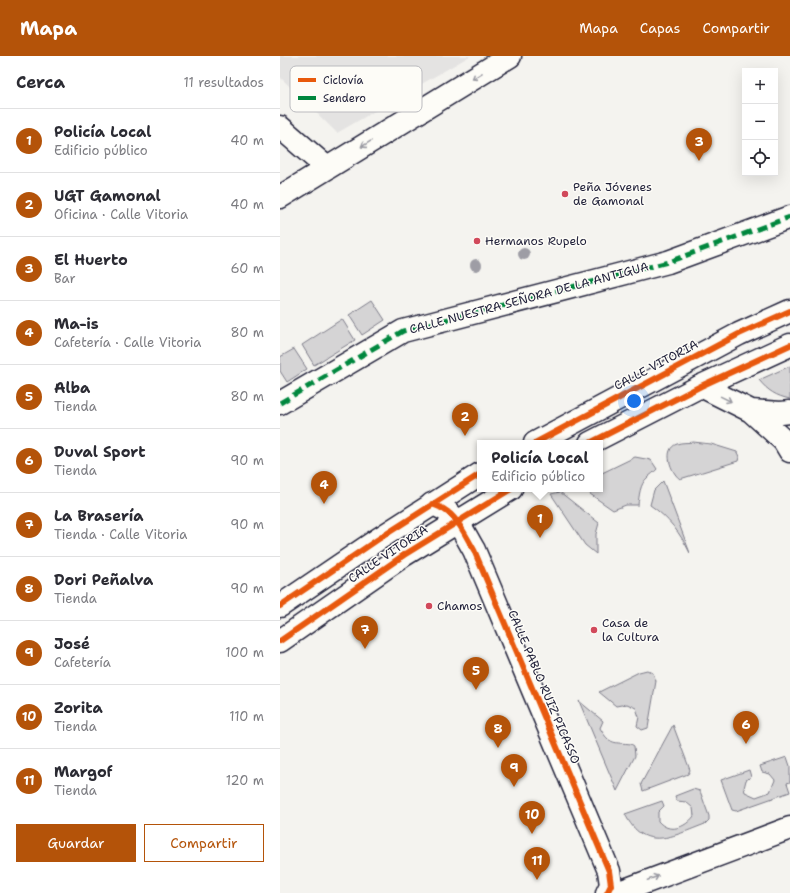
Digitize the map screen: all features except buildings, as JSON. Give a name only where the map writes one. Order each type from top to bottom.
[{"type":"main road","points":[[422,110],[510,56]]},
{"type":"main road","points":[[280,197],[418,112]]},
{"type":"main road","points":[[280,127],[327,168]]},
{"type":"main road","name":"CALLE NUESTRA SEÑORA DE LA ANTIGUA","points":[[280,403],[403,331],[668,262],[790,218]]},
{"type":"main road","name":"CALLE VITORIA","points":[[541,440],[739,334],[790,311]]},
{"type":"main road","points":[[596,440],[701,386],[790,345]]},
{"type":"main road","points":[[701,386],[751,411],[784,441],[790,450]]},
{"type":"main road","points":[[751,411],[781,413],[790,412]]},
{"type":"main road","name":"CALLE VITORIA","points":[[280,606],[432,504],[477,476]]},
{"type":"main road","name":"CALLE VITORIA","points":[[280,641],[404,555],[505,492]]},
{"type":"main road","name":"CALLE PABLO RUIZ PICASSO","points":[[432,504],[446,510],[457,521],[480,564],[609,871],[611,885],[607,893]]},
{"type":"main road","points":[[617,893],[790,828]]},
{"type":"shaded area","points":[[280,56],[470,56],[422,84],[422,66],[290,66],[290,87],[280,77]]},
{"type":"shaded area","points":[[316,112],[373,112],[337,133]]},
{"type":"shaded area","points":[[372,300],[385,320],[362,335],[349,315]]},
{"type":"shaded area","points":[[342,319],[355,340],[314,365],[302,345]]},
{"type":"shaded area","points":[[294,349],[307,369],[287,382],[280,371],[280,357]]},
{"type":"shaded area","points":[[790,366],[790,399],[773,392],[759,380]]},
{"type":"shaded area","points":[[693,442],[711,444],[737,452],[739,457],[738,461],[680,479],[671,467],[669,456],[670,451],[672,447],[677,444]]},
{"type":"shaded area","points":[[635,457],[651,460],[657,469],[643,483],[640,490],[638,505],[626,505],[613,510],[590,494],[590,492],[603,492],[603,473]]},
{"type":"shaded area","points":[[663,481],[690,553],[673,526],[663,515],[650,505],[654,490]]},
{"type":"shaded area","points":[[560,492],[599,523],[596,534],[596,554],[585,545],[551,494]]},
{"type":"shaded area","points":[[647,670],[653,673],[656,681],[648,728],[642,730],[637,726],[639,717],[636,708],[627,704],[616,706],[599,692],[639,672]]},
{"type":"shaded area","points":[[579,701],[603,721],[600,728],[607,738],[613,742],[631,744],[634,746],[635,756],[617,791]]},
{"type":"shaded area","points":[[673,725],[690,770],[688,774],[643,791],[641,784]]},
{"type":"shaded area","points":[[787,757],[790,766],[790,782],[787,783],[790,792],[736,811],[732,810],[721,780],[749,770],[751,777],[746,780],[744,788],[745,792],[756,797],[770,792],[775,780],[770,774],[762,772],[760,766]]},
{"type":"shaded area","points":[[693,789],[700,791],[709,820],[705,824],[682,833],[660,838],[641,834],[633,826],[625,814],[662,801],[664,806],[658,812],[658,821],[667,827],[677,828],[686,824],[694,816],[693,808],[686,802],[677,801],[675,796]]},
{"type":"marked path","points":[[280,403],[403,331],[668,262],[790,217]]},
{"type":"cycle path","points":[[541,440],[739,334],[790,311]]},
{"type":"cycle path","points":[[596,440],[701,386],[790,345]]},
{"type":"cycle path","points":[[280,606],[377,540],[477,476]]},
{"type":"cycle path","points":[[280,641],[404,555],[506,492]]},
{"type":"cycle path","points":[[432,504],[440,507],[453,516],[474,550],[609,871],[611,885],[607,893]]},
{"type":"place","name":"El Huerto","points":[[699,161]]},
{"type":"place","name":"Peña Jóvenes de Gamonal","points":[[565,194]]},
{"type":"place","name":"Hermanos Rupelo","points":[[477,241]]},
{"type":"place","name":"UGT Gamonal","points":[[465,436]]},
{"type":"place","name":"Ma-is","points":[[324,504]]},
{"type":"place","name":"Policía Local","points":[[540,538]]},
{"type":"place","name":"Chamos","points":[[429,606]]},
{"type":"place","name":"Casa de la Cultura","points":[[594,630]]},
{"type":"place","name":"La Brasería","points":[[365,649]]},
{"type":"place","name":"Alba","points":[[476,690]]},
{"type":"place","name":"Duval Sport","points":[[746,744]]},
{"type":"place","name":"Dori Peñalva","points":[[498,748]]},
{"type":"place","name":"José","points":[[514,787]]},
{"type":"place","name":"Zorita","points":[[532,834]]},
{"type":"place","name":"Margof","points":[[537,880]]}]
